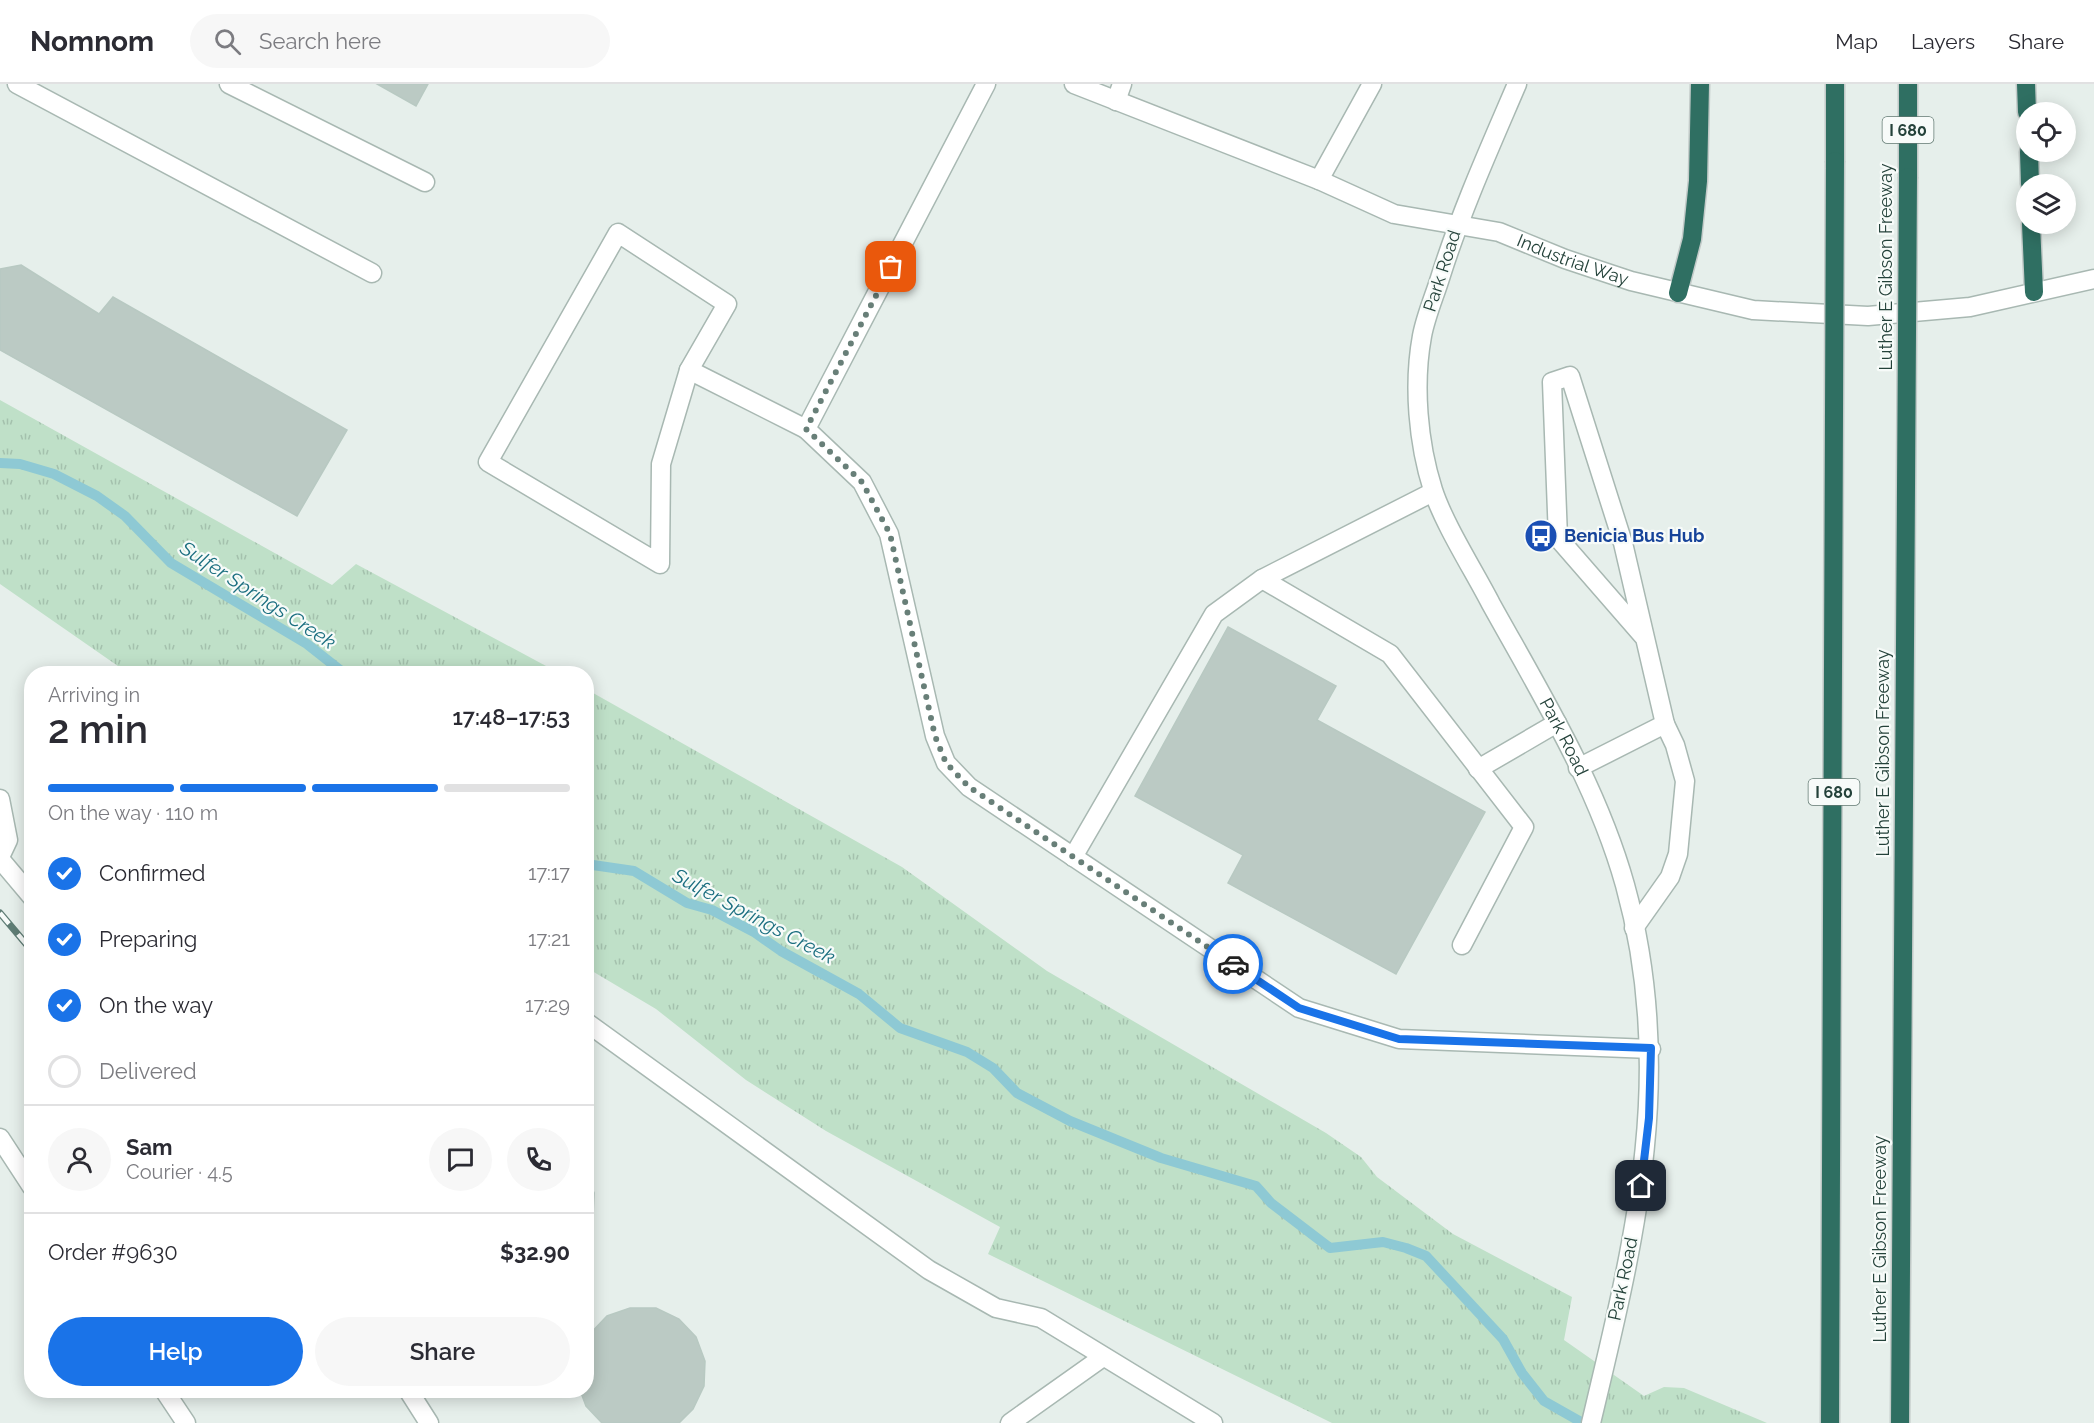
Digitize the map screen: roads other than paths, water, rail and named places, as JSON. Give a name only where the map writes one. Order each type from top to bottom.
[{"type":"highway","points":[[1678,293],[1693,227],[1698,181],[1700,84]]},
{"type":"highway","name":"I 680","points":[[1830,1423],[1836,84]]},
{"type":"highway","name":"Luther E Gibson Freeway","points":[[1900,1423],[1908,84]]},
{"type":"highway","points":[[2026,84],[2027,102]]},
{"type":"highway","points":[[2031,234],[2034,292]]},
{"type":"street","points":[[17,84],[372,273]]},
{"type":"street","points":[[228,84],[425,182]]},
{"type":"street","points":[[806,429],[986,84]]},
{"type":"street","name":"Industrial Way","points":[[1074,84],[1119,93],[1394,214],[1499,232],[1564,259],[1631,281],[1753,310],[1868,316],[1970,307],[2094,279]]},
{"type":"street","points":[[1319,180],[1372,84]]},
{"type":"street","name":"Park Road","points":[[1517,84],[1457,225],[1422,332],[1418,367],[1423,443],[1433,492],[1557,723],[1578,768],[1624,883],[1644,970],[1651,1048],[1649,1118],[1638,1209],[1591,1423]]},
{"type":"street","points":[[618,234],[727,304],[689,370],[661,464],[660,564],[488,462],[618,234]]},
{"type":"street","points":[[689,370],[806,429],[862,482],[890,534],[935,736],[946,763],[969,787],[1299,1008],[1399,1039],[1651,1048]]},
{"type":"street","points":[[1634,928],[1670,876],[1678,854],[1685,781],[1675,745],[1665,724],[1623,543],[1570,376],[1552,382],[1558,538],[1645,638]]},
{"type":"street","points":[[1073,857],[1214,614],[1262,579],[1433,492]]},
{"type":"street","points":[[1262,579],[1390,654],[1524,827],[1462,945]]},
{"type":"street","points":[[1478,769],[1557,723]]},
{"type":"street","points":[[1578,768],[1665,724]]},
{"type":"street","points":[[0,799],[8,840],[0,858],[24,887]]},
{"type":"street","points":[[594,1028],[929,1270],[996,1308],[1041,1318],[1213,1423]]},
{"type":"street","points":[[0,1138],[24,1175]]},
{"type":"street","points":[[1013,1422],[1103,1357]]},
{"type":"street","points":[[169,1398],[186,1423]]},
{"type":"street","points":[[413,1398],[429,1423]]},
{"type":"waterway","name":"Sulfer Springs Creek","points":[[0,463],[20,464],[54,474],[97,496],[125,516],[171,563],[307,644],[335,666]]},
{"type":"waterway","name":"Sulfer Springs Creek","points":[[594,865],[634,871],[687,903],[712,910],[754,932],[781,951],[859,994],[900,1028],[967,1052],[993,1068],[1017,1093],[1070,1121],[1161,1158],[1256,1186],[1271,1203],[1330,1248],[1383,1242],[1426,1256],[1503,1339],[1522,1373],[1544,1401],[1583,1423]]},
{"type":"railway","points":[[0,913],[24,942]]},
{"type":"place","name":"Benicia Bus Hub","points":[[1541,536]]}]
